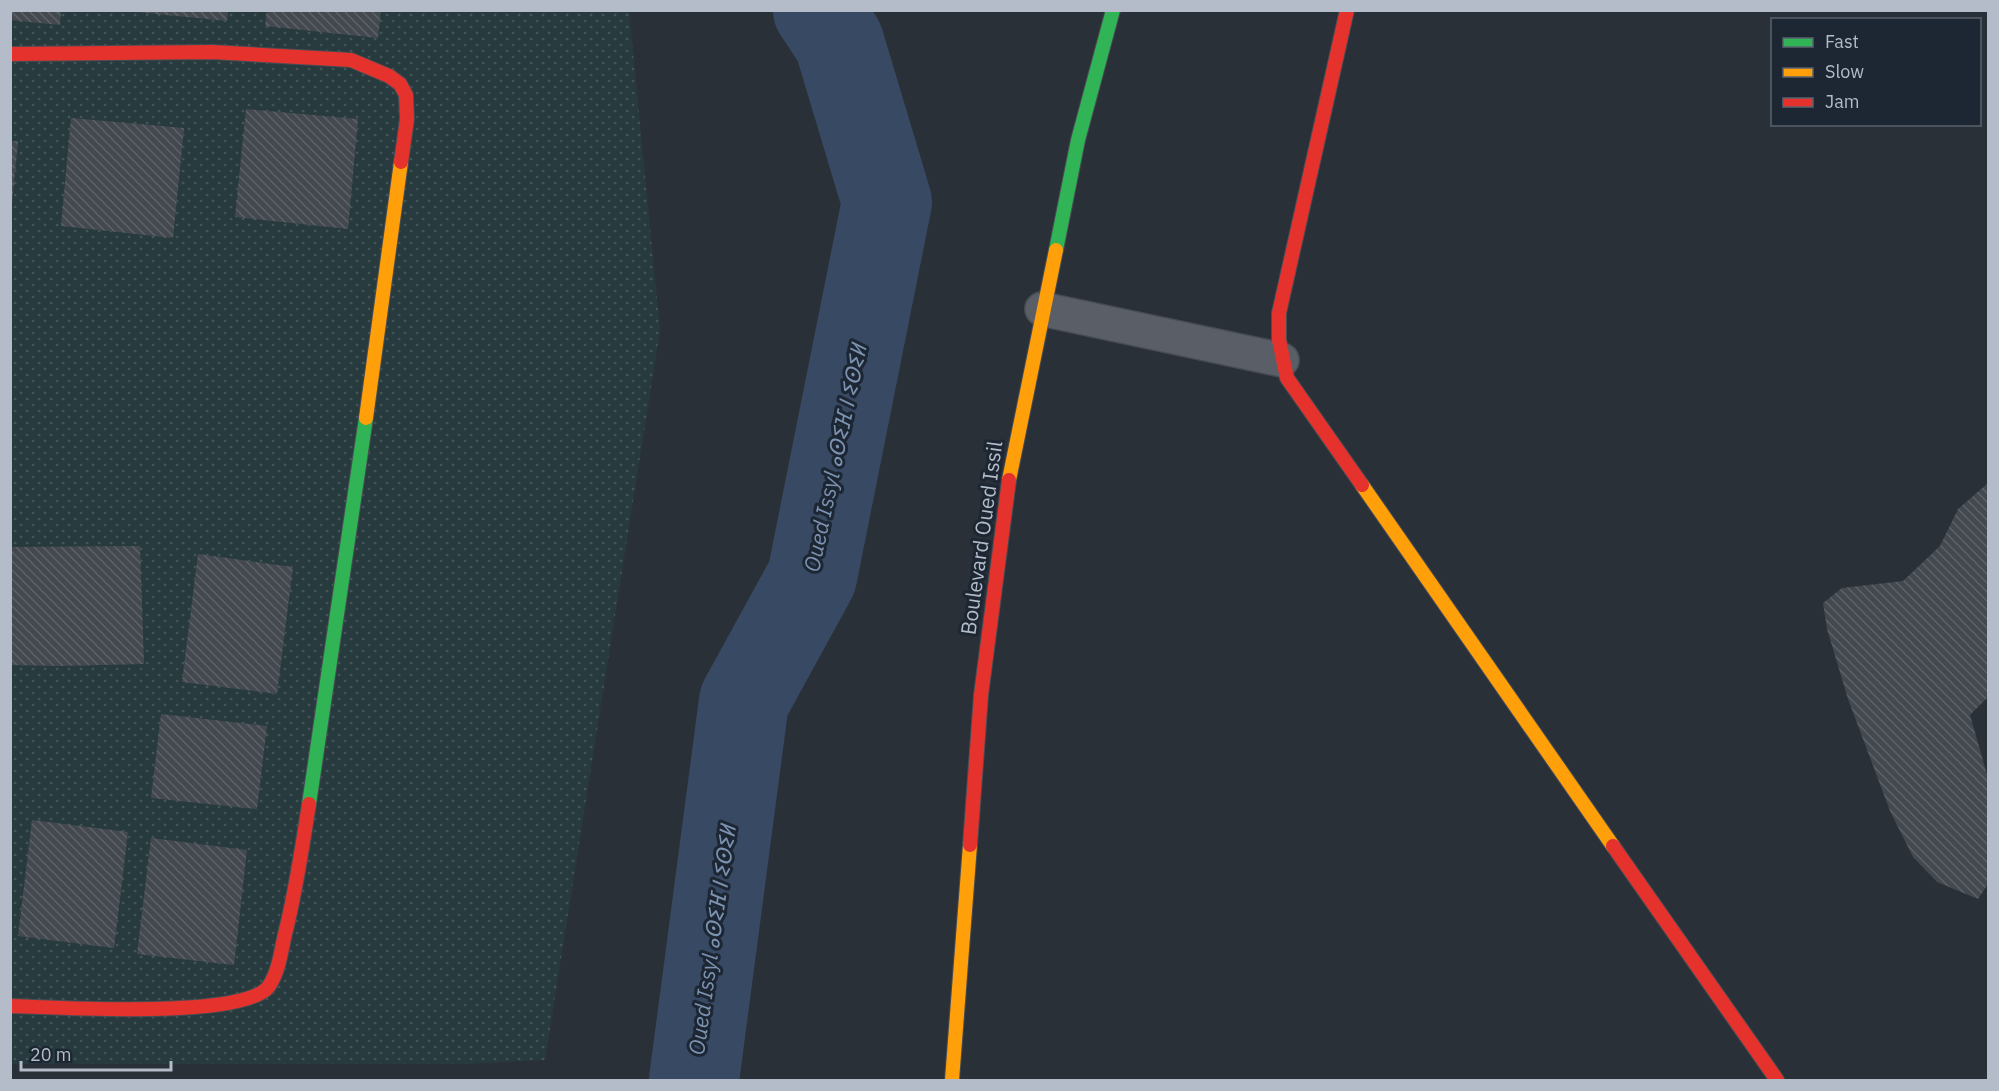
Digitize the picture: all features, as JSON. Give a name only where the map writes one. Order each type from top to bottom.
[{"type":"street","name":"Boulevard Oued Issil","points":[[952,1080],[981,695],[1006,494],[1078,140],[1113,10]]},
{"type":"street","points":[[1347,10],[1279,313],[1279,340],[1287,378],[1777,1080]]},
{"type":"street","points":[[10,54],[212,52],[351,60],[389,76],[400,84],[406,95],[407,119],[378,337],[318,744],[295,894],[278,966],[268,988],[244,1001],[185,1010],[10,1006]]},
{"type":"street","points":[[1042,309],[1282,360]]},
{"type":"green space","points":[[11,11],[629,11],[660,330],[545,1060],[466,1064],[11,1064]]},
{"type":"building","points":[[10,10],[61,10],[60,25],[10,20]]},
{"type":"building","points":[[137,10],[228,10],[227,21],[137,12]]},
{"type":"building","points":[[267,10],[381,10],[378,38],[265,26]]},
{"type":"building","points":[[246,109],[358,119],[348,229],[235,217]]},
{"type":"building","points":[[71,118],[184,128],[173,238],[61,226]]},
{"type":"building","points":[[10,141],[18,141],[12,204],[10,204]]},
{"type":"building","points":[[1988,483],[1988,697],[1970,715],[1988,778],[1988,884],[1978,899],[1937,882],[1913,857],[1890,811],[1848,699],[1827,629],[1823,603],[1842,588],[1903,581],[1940,546],[1958,509]]},
{"type":"building","points":[[140,546],[144,664],[10,665],[10,547]]},
{"type":"building","points":[[198,554],[293,567],[277,694],[182,682]]},
{"type":"building","points":[[161,714],[267,726],[257,809],[151,798]]},
{"type":"building","points":[[32,820],[128,832],[114,948],[18,936]]},
{"type":"building","points":[[151,838],[247,850],[234,965],[137,954]]},
{"type":"waterway","name":"Oued Issyl ⴰⵙⵉⴼ ⵏ ⵉⵙⵉⵍ","points":[[694,1080],[744,701],[812,577],[887,202],[839,42],[818,10]]},
{"type":"traffic: fast","points":[[1056,250],[1078,140],[1113,10]]},
{"type":"traffic: fast","points":[[309,804],[366,418]]},
{"type":"traffic: slow","points":[[366,418],[401,162]]},
{"type":"traffic: slow","points":[[1009,480],[1056,250]]},
{"type":"traffic: slow","points":[[1362,485],[1613,846]]},
{"type":"traffic: slow","points":[[952,1080],[970,845]]},
{"type":"traffic: jam","points":[[1347,10],[1279,313],[1279,340],[1287,378],[1362,485]]},
{"type":"traffic: jam","points":[[10,54],[212,52],[351,60],[389,76],[400,84],[406,95],[407,119],[401,162]]},
{"type":"traffic: jam","points":[[970,845],[981,695],[1009,480]]},
{"type":"traffic: jam","points":[[10,1006],[105,1009],[189,1008],[225,1004],[253,997],[269,986],[277,967],[289,918],[309,804]]},
{"type":"traffic: jam","points":[[1613,846],[1777,1080]]}]
